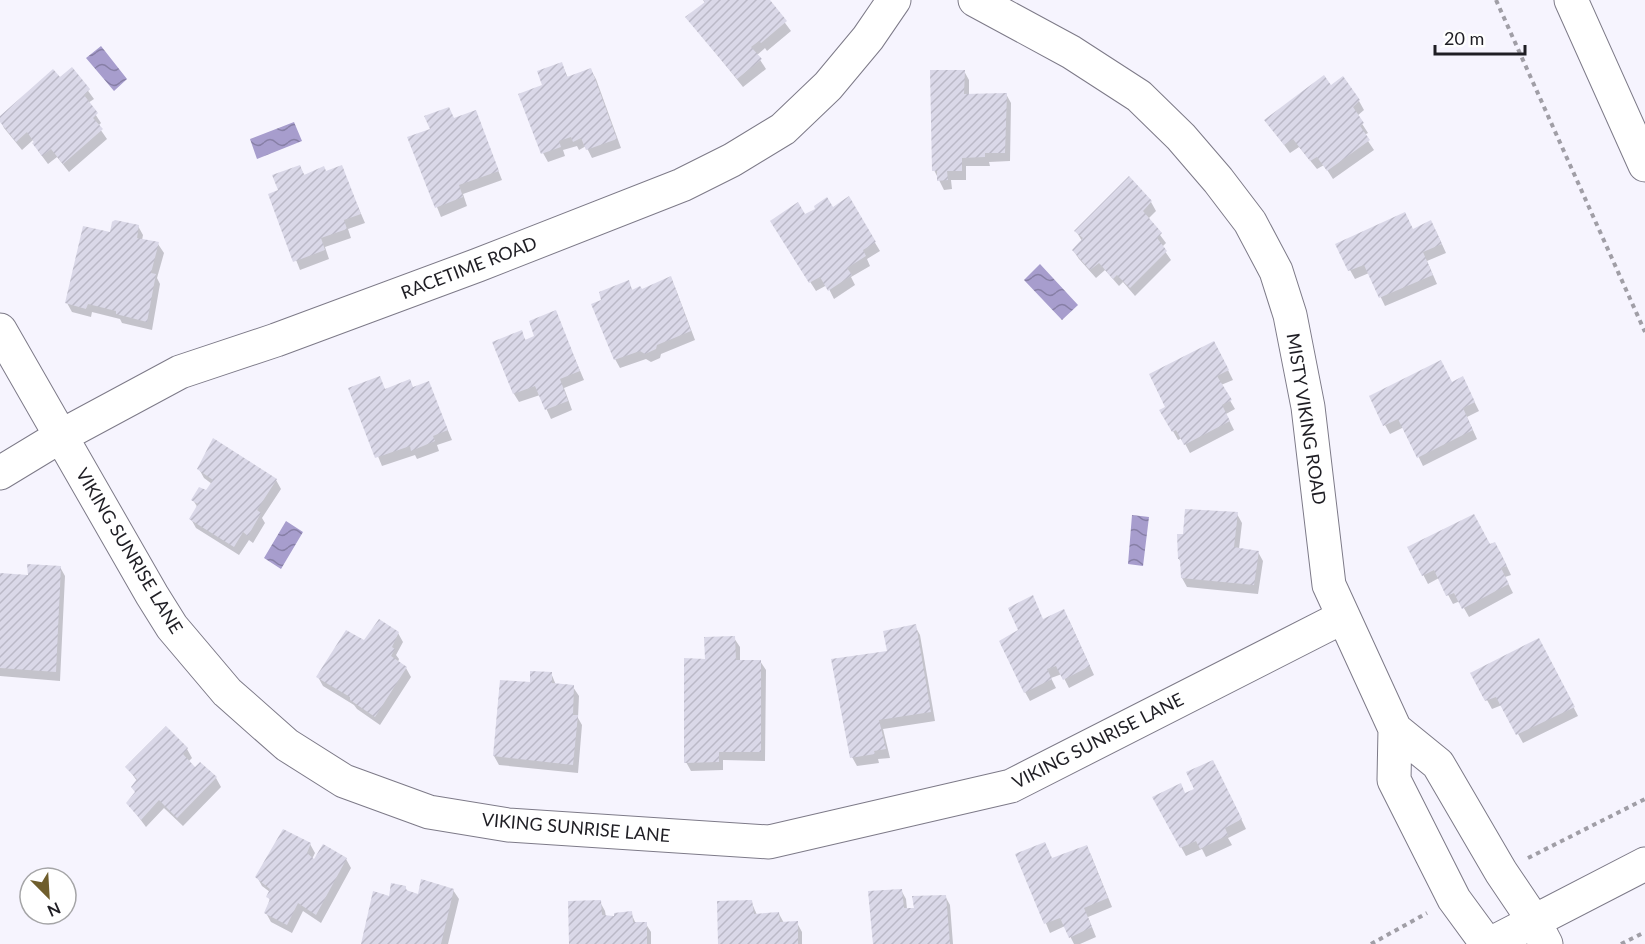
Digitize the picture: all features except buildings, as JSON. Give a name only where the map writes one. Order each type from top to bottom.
[{"type":"street","name":"RACETIME ROAD","points":[[0,473],[61,436],[180,372],[276,340],[478,265],[682,185],[732,160],[783,129],[828,86],[868,38],[894,0]]},
{"type":"street","name":"MISTY VIKING ROAD","points":[[975,0],[1071,52],[1139,96],[1181,137],[1250,222],[1276,271],[1290,315],[1308,407],[1329,585],[1395,729],[1438,764],[1501,872],[1540,932]]},
{"type":"street","points":[[1571,0],[1645,165]]},
{"type":"street","name":"VIKING SUNRISE LANE","points":[[0,330],[172,627],[227,692],[287,745],[344,781],[429,812],[508,825],[768,842],[1011,786],[1343,616]]},
{"type":"street","points":[[1395,729],[1394,780],[1454,899],[1489,944],[1540,932],[1645,864]]},
{"type":"path","points":[[1496,0],[1645,332]]},
{"type":"path","points":[[1620,944],[1645,932]]},
{"type":"water","points":[[101,46],[127,79],[114,91],[86,58]]},
{"type":"water","points":[[294,122],[302,141],[257,159],[250,139]]},
{"type":"water","points":[[1040,264],[1078,305],[1062,320],[1024,280]]},
{"type":"water","points":[[1132,515],[1149,517],[1143,566],[1128,564]]},
{"type":"water","points":[[286,521],[303,532],[281,569],[264,558]]}]
